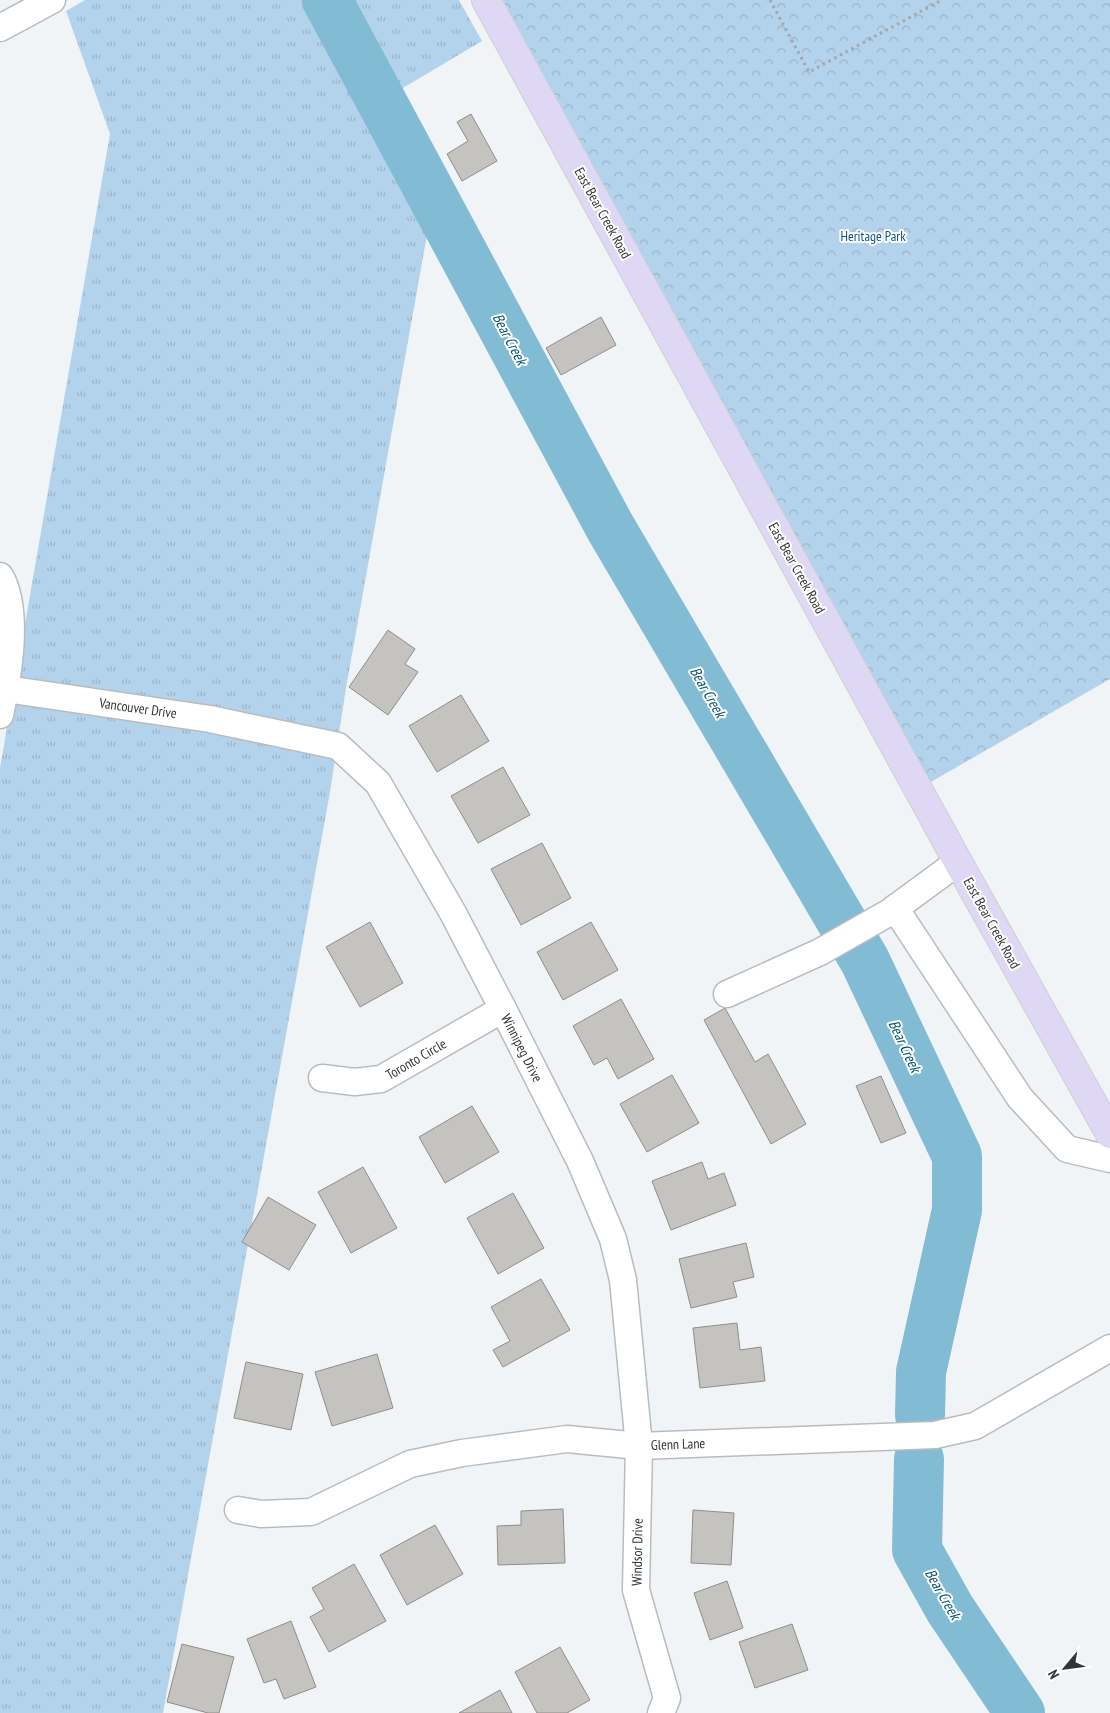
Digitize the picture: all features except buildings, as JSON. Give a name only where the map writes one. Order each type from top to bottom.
[{"type":"main road","name":"East Bear Creek Road","points":[[486,0],[958,862],[1110,1134]]},
{"type":"street","points":[[0,28],[52,0]]},
{"type":"street","points":[[0,576],[4,583],[11,614],[0,715]]},
{"type":"street","name":"Vancouver Drive","points":[[3,688],[210,719],[275,732]]},
{"type":"street","name":"Winnipeg Drive","points":[[275,732],[338,746],[378,783],[453,914],[580,1161],[613,1239],[623,1280],[639,1446]]},
{"type":"street","points":[[727,994],[820,952],[895,908],[958,862]]},
{"type":"street","points":[[895,908],[1020,1098],[1067,1148],[1110,1158]]},
{"type":"street","name":"Toronto Circle","points":[[322,1078],[355,1082],[381,1079],[503,1010]]},
{"type":"street","name":"Glenn Lane","points":[[238,1510],[261,1514],[311,1512],[410,1464],[462,1453],[567,1439],[639,1446],[935,1435],[975,1426],[1110,1348]]},
{"type":"street","name":"Windsor Drive","points":[[639,1446],[636,1590],[667,1698],[661,1713]]},
{"type":"path","points":[[770,0],[809,72],[942,0]]},
{"type":"green space","points":[[85,0],[459,0],[482,41],[381,101],[430,218],[346,688],[330,792],[163,1713],[0,1713],[0,768],[110,134],[66,11]]},
{"type":"green space","name":"Heritage Park","points":[[473,0],[1110,0],[1110,679],[910,794]]},
{"type":"waterway","name":"Bear Creek","points":[[327,0],[610,527],[865,961],[957,1156],[957,1210],[921,1372],[920,1415]]},
{"type":"waterway","name":"Bear Creek","points":[[919,1459],[917,1550],[950,1609],[1020,1713]]}]
